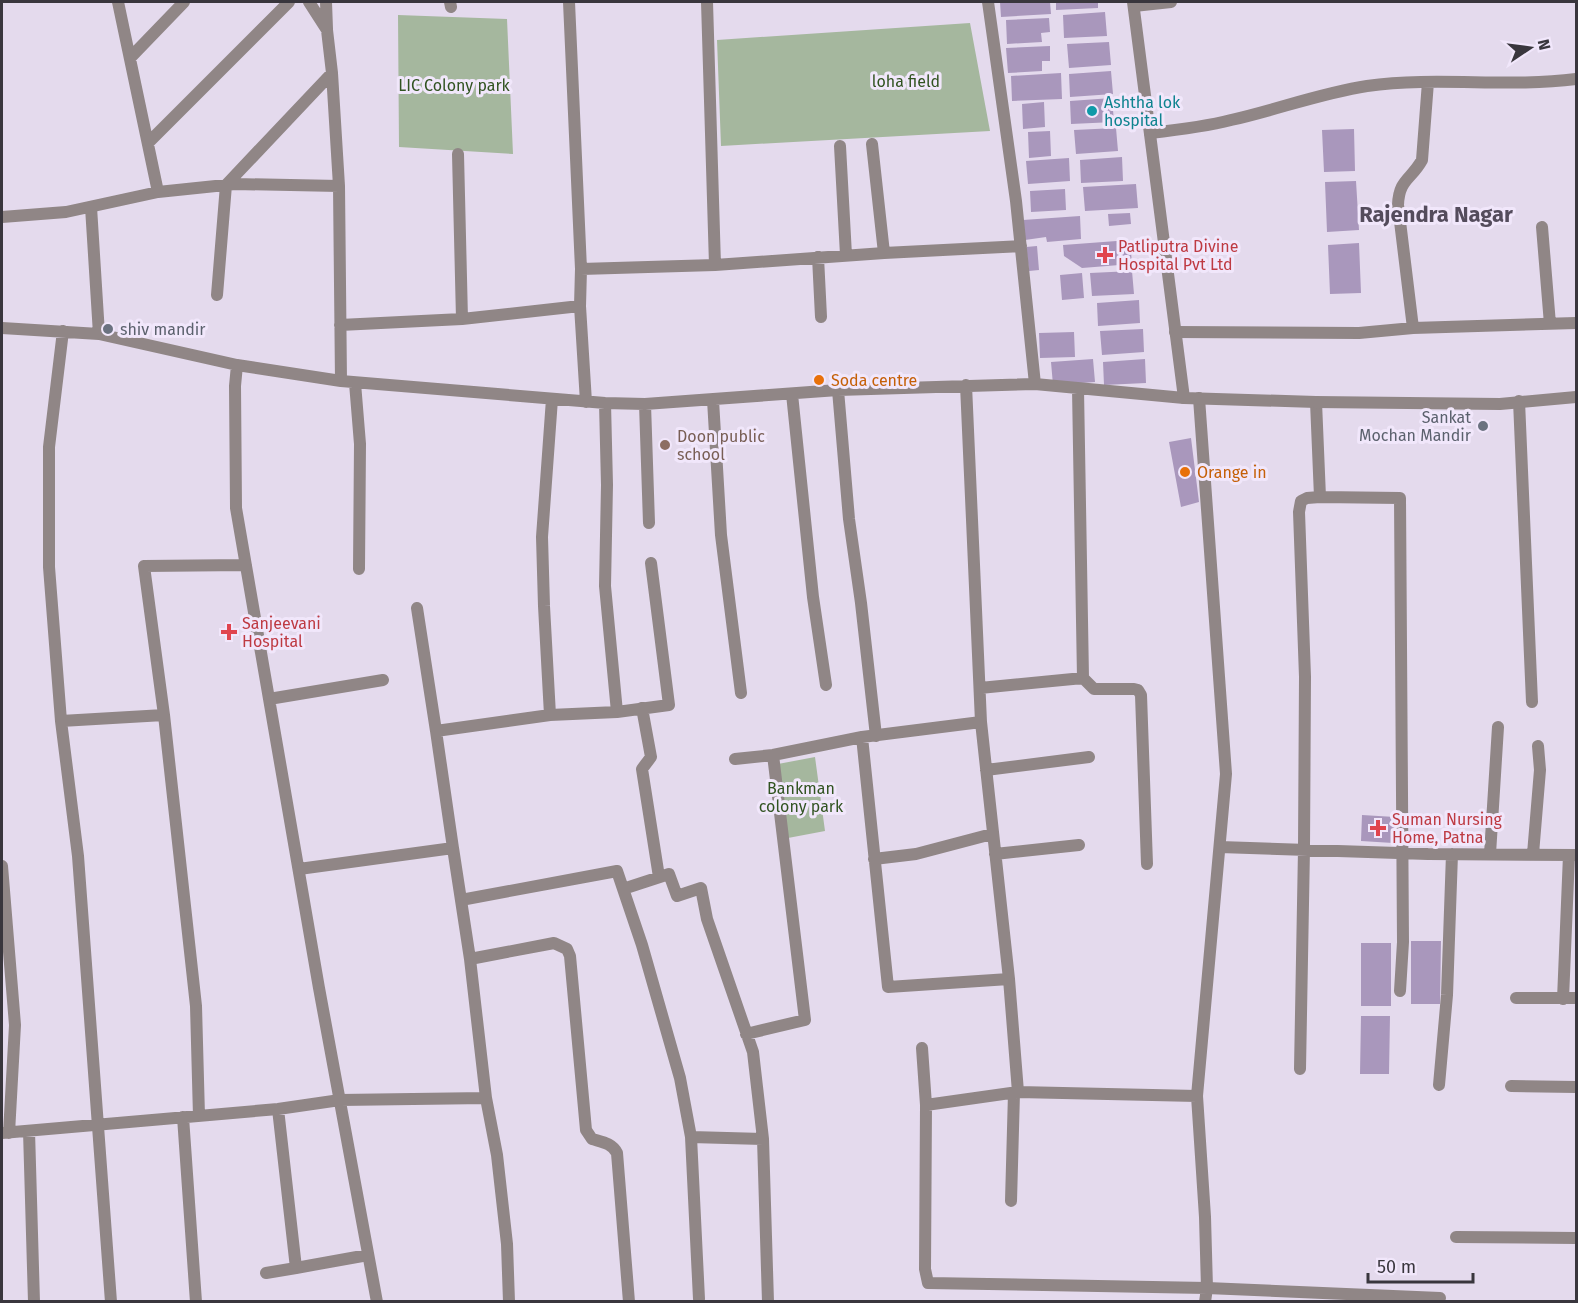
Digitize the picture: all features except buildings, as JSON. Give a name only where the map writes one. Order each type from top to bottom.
[{"type":"street","points":[[118,2],[158,192]]},
{"type":"street","points":[[130,58],[184,2]]},
{"type":"street","points":[[148,143],[289,2]]},
{"type":"street","points":[[309,2],[327,30]]},
{"type":"street","points":[[326,2],[339,186],[341,381]]},
{"type":"street","points":[[569,2],[581,269],[580,306],[586,402]]},
{"type":"street","points":[[707,2],[715,265]]},
{"type":"street","points":[[988,2],[1021,246],[1035,384]]},
{"type":"street","points":[[1171,2],[1133,4],[1184,398]]},
{"type":"street","points":[[217,296],[226,185],[332,73]]},
{"type":"street","points":[[1150,133],[1230,121],[1323,94],[1369,86],[1428,82],[1515,84],[1576,79]]},
{"type":"street","points":[[1413,328],[1398,192],[1422,160],[1428,82]]},
{"type":"street","points":[[872,144],[884,253]]},
{"type":"street","points":[[840,146],[846,255]]},
{"type":"street","points":[[458,154],[462,319]]},
{"type":"street","points":[[2,217],[66,212],[158,192],[226,185],[339,186]]},
{"type":"street","points":[[92,207],[99,334]]},
{"type":"street","points":[[1542,227],[1550,324]]},
{"type":"street","points":[[581,269],[715,265],[846,255],[1021,246]]},
{"type":"street","points":[[818,257],[821,317]]},
{"type":"street","points":[[340,325],[462,319],[580,306]]},
{"type":"street","points":[[1174,332],[1359,333],[1413,328],[1576,323]]},
{"type":"street","points":[[2,328],[99,334],[237,365],[355,383],[605,403],[645,404],[838,390],[1035,384],[1184,398],[1316,402],[1500,404],[1576,397]]},
{"type":"street","points":[[63,331],[49,447],[49,567],[61,721],[78,856],[111,1302]]},
{"type":"street","points":[[237,365],[235,386],[236,508],[377,1302]]},
{"type":"street","points":[[355,383],[360,444],[359,569]]},
{"type":"street","points":[[966,385],[981,722],[1009,979],[1016,1093],[1011,1201]]},
{"type":"street","points":[[1078,389],[1083,678],[1094,688],[1134,689],[1138,690],[1141,695],[1147,864]]},
{"type":"street","points":[[838,390],[849,519],[876,736]]},
{"type":"street","points":[[792,394],[813,597],[826,685]]},
{"type":"street","points":[[1199,398],[1226,774],[1197,1096],[1205,1217],[1207,1288],[1205,1302]]},
{"type":"street","points":[[550,715],[542,537],[552,399]]},
{"type":"street","points":[[713,400],[721,536],[741,693]]},
{"type":"street","points":[[1519,401],[1532,702]]},
{"type":"street","points":[[1316,402],[1320,497]]},
{"type":"street","points":[[605,403],[607,485],[605,586],[617,712]]},
{"type":"street","points":[[645,404],[649,523]]},
{"type":"street","points":[[1300,1069],[1305,677],[1299,512],[1301,501],[1307,498],[1400,498],[1403,853],[1403,942],[1400,991]]},
{"type":"street","points":[[436,731],[550,715],[617,712],[669,705],[651,563]]},
{"type":"street","points":[[199,1116],[196,1006],[164,715],[144,566],[246,565]]},
{"type":"street","points":[[417,608],[470,959],[486,1098],[497,1155],[507,1244],[510,1302]]},
{"type":"street","points":[[980,688],[1083,678]]},
{"type":"street","points":[[269,699],[383,680]]},
{"type":"street","points":[[642,708],[651,757],[642,769],[659,877]]},
{"type":"street","points":[[61,721],[164,715]]},
{"type":"street","points":[[735,759],[773,755],[862,737],[981,722]]},
{"type":"street","points":[[1490,854],[1498,726]]},
{"type":"street","points":[[862,737],[888,987],[1009,979]]},
{"type":"street","points":[[1533,855],[1540,770],[1538,746]]},
{"type":"street","points":[[746,1034],[805,1020],[773,755]]},
{"type":"street","points":[[986,770],[1089,757]]},
{"type":"street","points":[[874,859],[916,854],[992,834]]},
{"type":"street","points":[[995,854],[1079,845]]},
{"type":"street","points":[[1220,847],[1403,853],[1573,855],[1563,999]]},
{"type":"street","points":[[299,869],[453,848]]},
{"type":"street","points":[[1439,1084],[1447,995],[1452,854]]},
{"type":"street","points":[[2,866],[15,1025],[5,1133],[278,1109],[340,1100],[486,1098]]},
{"type":"street","points":[[461,900],[617,871],[642,945],[680,1078],[691,1137],[699,1299]]},
{"type":"street","points":[[623,889],[669,874],[677,897],[700,888],[707,919],[753,1052],[763,1139],[768,1302]]},
{"type":"street","points":[[470,959],[554,944],[567,949],[570,956],[586,1130],[592,1139],[610,1144],[617,1153],[628,1302]]},
{"type":"street","points":[[1516,998],[1576,998]]},
{"type":"street","points":[[922,1048],[926,1105],[925,1269],[928,1283],[1207,1288],[1311,1297],[1440,1298]]},
{"type":"street","points":[[1511,1086],[1576,1087]]},
{"type":"street","points":[[926,1105],[1016,1093],[1197,1096]]},
{"type":"street","points":[[278,1109],[296,1268]]},
{"type":"street","points":[[183,1117],[196,1302]]},
{"type":"street","points":[[29,1131],[34,1302]]},
{"type":"street","points":[[691,1137],[763,1139]]},
{"type":"street","points":[[1456,1237],[1576,1238]]},
{"type":"street","points":[[266,1273],[368,1255]]},
{"type":"green space","name":"LIC Colony park","points":[[398,15],[507,19],[513,154],[399,147]]},
{"type":"green space","name":"loha field","points":[[970,23],[990,131],[721,146],[717,40]]},
{"type":"green space","name":"Bankman colony park","points":[[815,757],[825,831],[788,838],[778,764]]},
{"type":"place","name":"Ashtha lok hospital","points":[[1092,111]]},
{"type":"place","name":"Patliputra Divine Hospital Pvt Ltd","points":[[1105,255]]},
{"type":"place","name":"shiv mandir","points":[[108,329]]},
{"type":"place","name":"Soda centre","points":[[819,380]]},
{"type":"place","name":"Sankat Mochan Mandir","points":[[1483,426]]},
{"type":"place","name":"Doon public school","points":[[665,445]]},
{"type":"place","name":"Orange in","points":[[1185,472]]},
{"type":"place","name":"Sanjeevani Hospital","points":[[229,632]]},
{"type":"place","name":"Suman Nursing Home, Patna","points":[[1378,828]]},
{"type":"district","name":"Rajendra Nagar","points":[[1436,214]]}]
